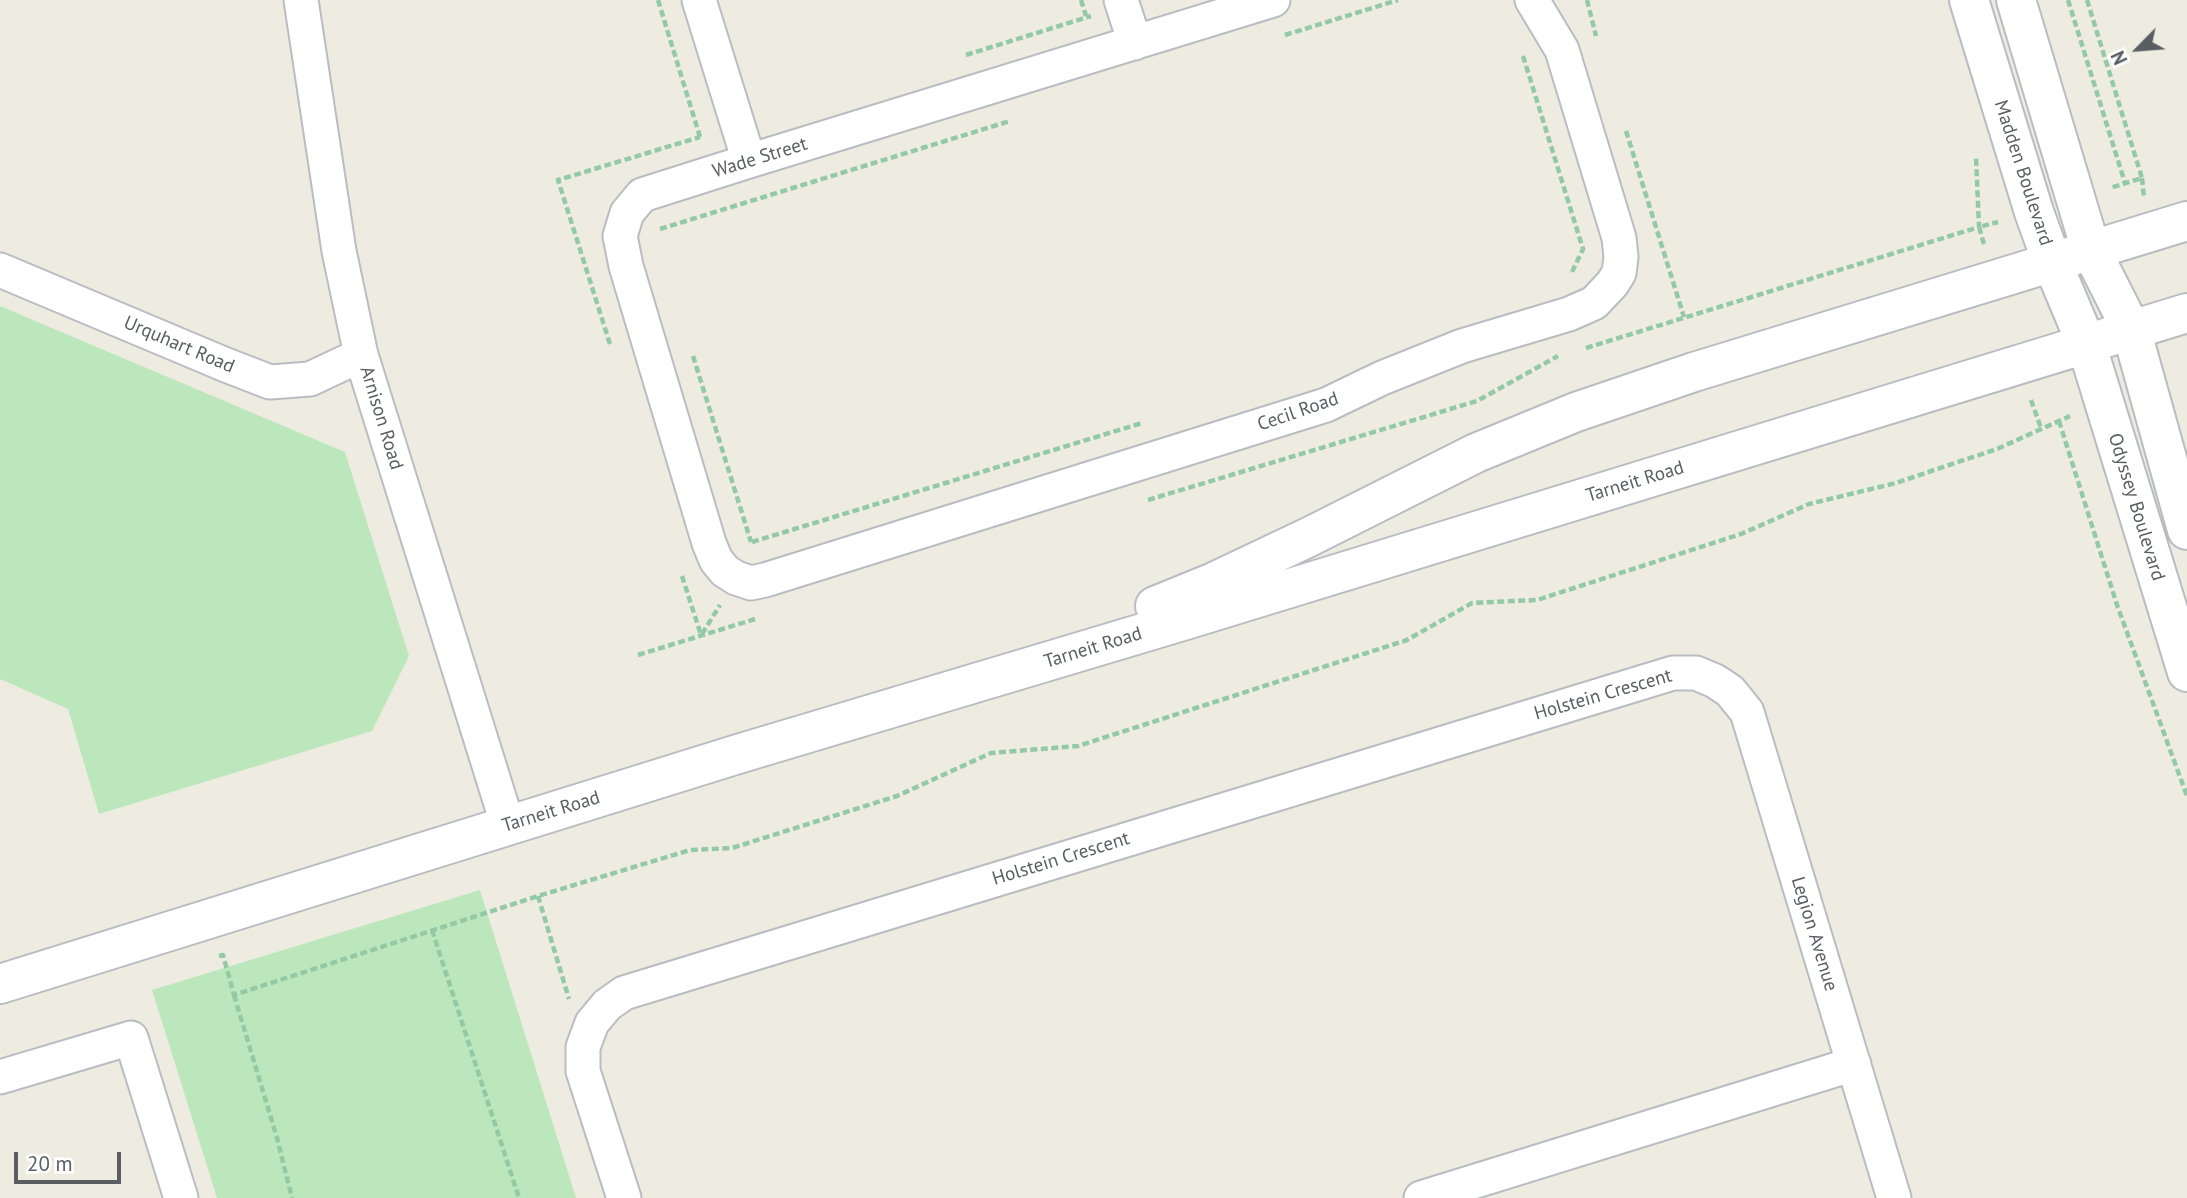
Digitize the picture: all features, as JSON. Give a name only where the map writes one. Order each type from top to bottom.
[{"type":"street","name":"Arnison Road","points":[[301,0],[340,251],[361,355],[508,826]]},
{"type":"street","points":[[699,0],[749,161]]},
{"type":"street","name":"Wade Street","points":[[736,578],[725,571],[716,560],[709,543],[626,266],[620,236],[627,213],[642,195],[1273,0]]},
{"type":"street","points":[[1532,0],[1562,50],[1619,238],[1621,257]]},
{"type":"street","points":[[1560,0],[1562,50]]},
{"type":"street","name":"Madden Boulevard","points":[[1969,0],[2034,212],[2086,343]]},
{"type":"street","points":[[2016,0],[2091,250],[2131,329],[2187,530]]},
{"type":"street","points":[[1122,3],[1135,43]]},
{"type":"street","points":[[738,754],[894,693],[1146,610],[1249,565],[1476,453],[1576,412],[1657,384],[2187,220]]},
{"type":"street","name":"Cecil Road","points":[[736,578],[751,583],[765,580],[1326,405],[1382,378],[1462,346],[1584,309],[1603,295],[1612,284],[1619,273],[1621,257]]},
{"type":"street","name":"Urquhart Road","points":[[0,270],[270,382],[310,379],[361,355]]},
{"type":"street","name":"Tarneit Road","points":[[0,984],[738,754],[1199,616],[2187,313]]},
{"type":"street","name":"Odyssey Boulevard","points":[[2086,343],[2187,672]]},
{"type":"street","name":"Holstein Crescent","points":[[583,1047],[592,1023],[607,1005],[624,993],[1673,673],[1696,673],[1716,681]]},
{"type":"street","name":"Legion Avenue","points":[[1716,681],[1730,691],[1747,712],[1894,1198]]},
{"type":"street","points":[[0,1077],[131,1038],[181,1198]]},
{"type":"street","points":[[583,1047],[583,1071],[624,1198]]},
{"type":"street","points":[[1421,1198],[1854,1064]]},
{"type":"path","points":[[658,0],[700,137]]},
{"type":"path","points":[[1082,0],[1087,17]]},
{"type":"path","points":[[1278,37],[1398,0]]},
{"type":"path","points":[[1587,0],[1600,46]]},
{"type":"path","points":[[2068,0],[2125,183],[2142,178],[2087,0]]},
{"type":"path","points":[[957,58],[1087,17],[1122,3]]},
{"type":"path","points":[[1521,49],[1583,249],[1571,274],[1662,245]]},
{"type":"path","points":[[653,231],[1012,120]]},
{"type":"path","points":[[611,349],[558,180],[737,125]]},
{"type":"path","points":[[1625,126],[1684,317]]},
{"type":"path","points":[[681,570],[701,635],[736,578],[751,542],[690,348]]},
{"type":"path","points":[[234,995],[538,896],[690,850],[732,848],[884,800],[991,753],[1078,746],[1407,640],[1472,604],[1537,600],[1741,534],[1809,504],[1896,483],[1950,466],[1997,449],[2103,402]]},
{"type":"path","points":[[2059,421],[2117,604],[2187,796]]},
{"type":"path","points":[[751,542],[1144,422]]},
{"type":"path","points":[[538,896],[583,1047]]},
{"type":"path","points":[[432,930],[519,1198]]},
{"type":"path","points":[[209,959],[223,955],[292,1198]]},
{"type":"green space","points":[[0,306],[345,452],[409,656],[372,731],[99,814],[68,709],[0,679]]},
{"type":"green space","points":[[480,890],[576,1198],[217,1198],[152,990]]}]
